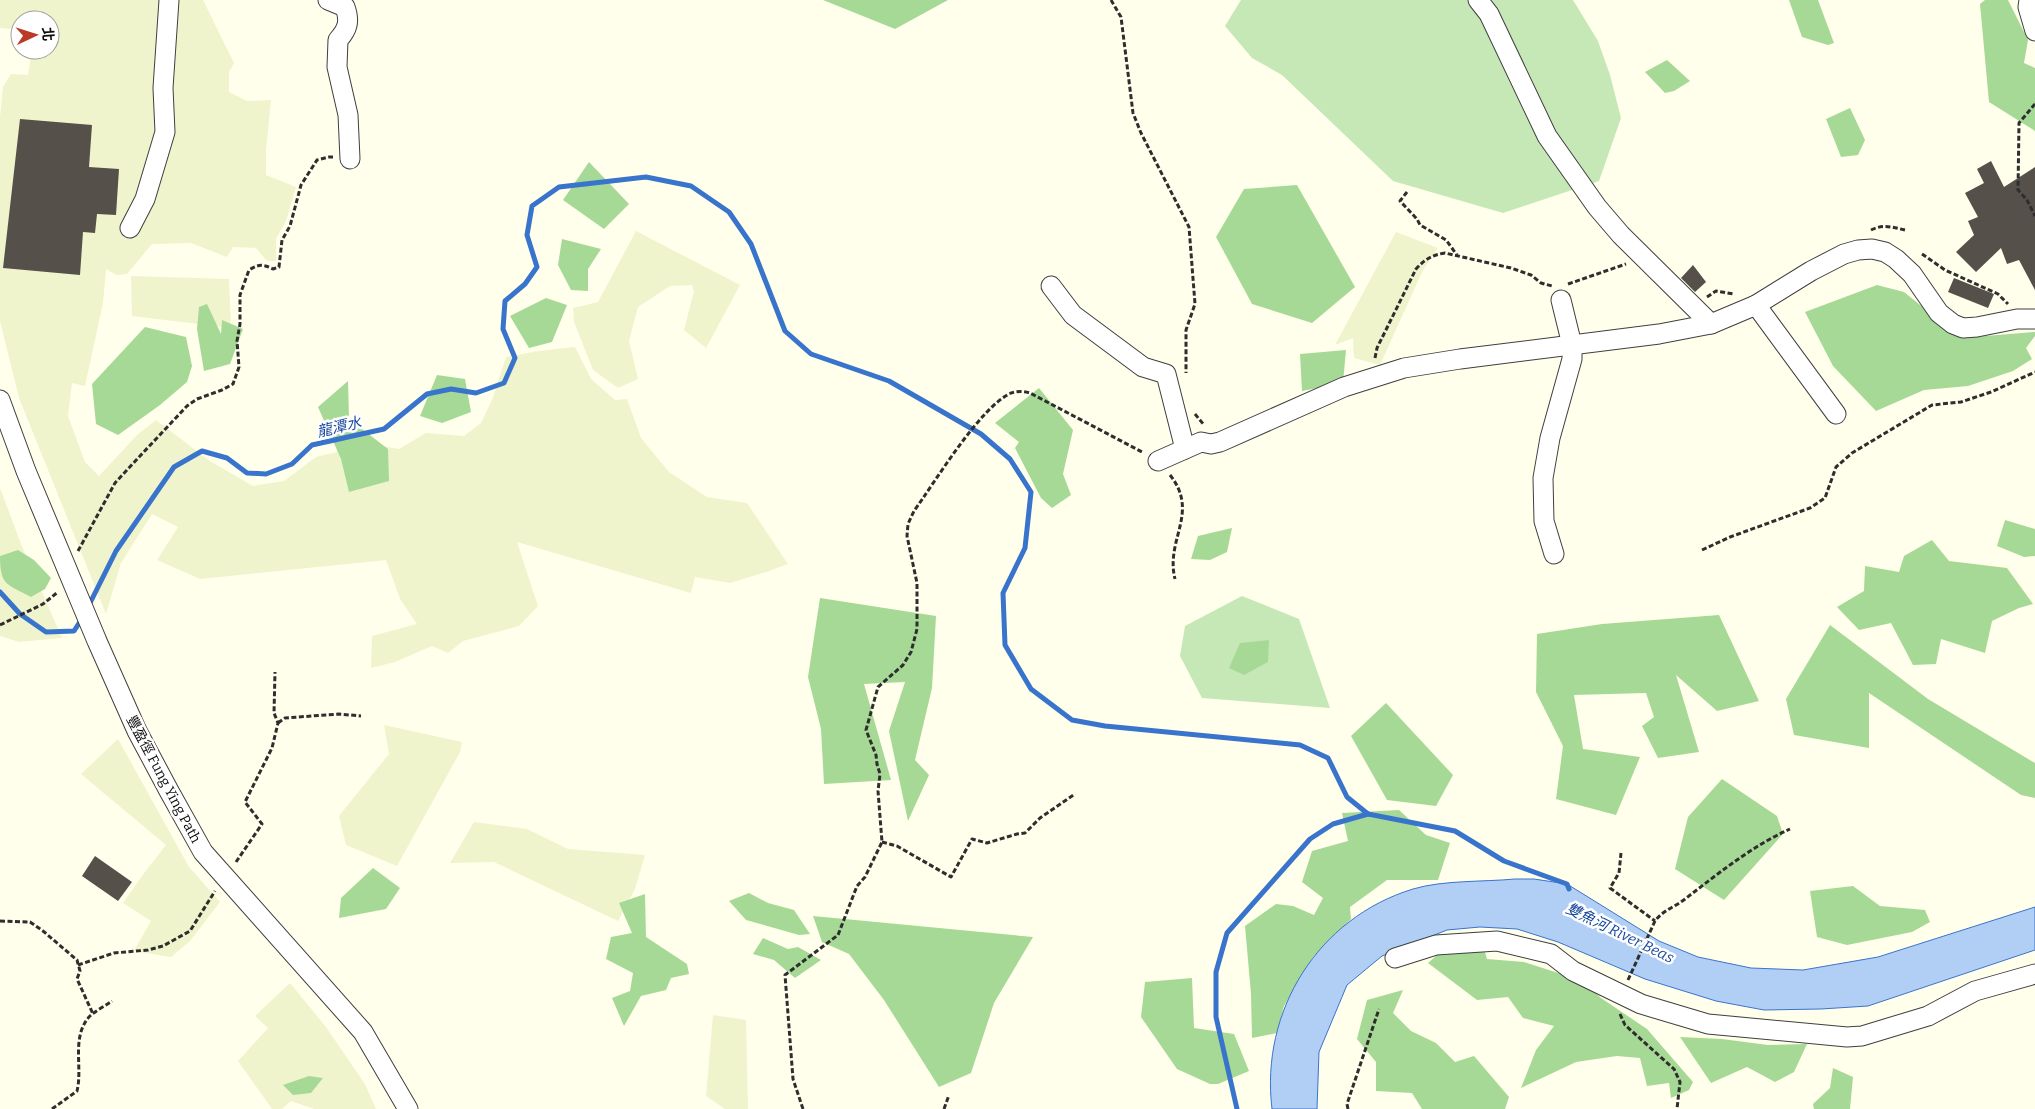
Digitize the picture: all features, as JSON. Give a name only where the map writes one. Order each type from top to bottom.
[{"type":"street","points":[[130,228],[144,198],[165,132],[163,88],[169,0]]},
{"type":"street","points":[[328,0],[345,8],[348,16],[347,30],[338,40],[337,67],[348,115],[350,159]]},
{"type":"street","points":[[1478,0],[1489,14],[1547,136],[1597,207],[1621,235],[1711,324]]},
{"type":"street","points":[[2028,0],[2028,7],[2035,31]]},
{"type":"street","points":[[1158,461],[1193,446],[1220,442],[1344,387],[1404,368],[1659,334],[1711,324],[1756,305],[1811,271],[1844,254],[1872,249],[1885,252],[1896,259],[1912,274],[1939,314],[1953,324],[1963,328],[1977,328],[2017,319],[2035,319]]},
{"type":"street","points":[[1051,286],[1074,315],[1144,367],[1166,374],[1193,446]]},
{"type":"street","points":[[1554,554],[1544,521],[1543,478],[1550,438],[1572,359],[1572,345],[1559,291]]},
{"type":"street","points":[[1756,305],[1836,414]]},
{"type":"street","name":"豐盈徑 Fung Ying Path","points":[[0,400],[26,471],[78,598],[137,731],[203,852],[363,1032],[408,1109]]},
{"type":"street","points":[[1395,958],[1436,945],[1498,941],[1551,954],[1573,971],[1620,995],[1641,1004],[1708,1024],[1847,1037],[1862,1036],[1928,1016],[1975,991],[2035,974]]},
{"type":"path","points":[[1111,0],[1121,17],[1133,113],[1141,133],[1190,227],[1194,304],[1186,330],[1186,374]]},
{"type":"path","points":[[2035,104],[2019,123],[2017,163],[2018,190],[2027,200],[2035,216]]},
{"type":"path","points":[[77,551],[115,483],[140,456],[187,406],[197,399],[233,384],[239,367],[237,340],[240,324],[240,295],[249,270],[258,265],[265,265],[273,269],[279,267],[282,240],[290,226],[301,185],[317,160],[329,157],[350,159]]},
{"type":"path","points":[[1407,192],[1400,200],[1420,225],[1446,240],[1457,255]]},
{"type":"path","points":[[1375,361],[1377,348],[1416,269],[1424,259],[1436,254],[1457,255],[1511,268],[1531,275],[1541,283],[1559,291],[1645,258]]},
{"type":"path","points":[[1922,254],[1945,270],[1998,294],[2011,306]]},
{"type":"path","points":[[1702,550],[1730,536],[1810,508],[1825,498],[1836,467],[1852,453],[1932,405],[1961,402],[1991,392],[2035,372]]},
{"type":"path","points":[[803,1109],[793,1079],[785,975],[838,935],[857,886],[865,877],[882,842],[878,791],[880,774],[876,754],[866,730],[878,687],[903,665],[911,652],[917,629],[917,582],[907,536],[908,524],[914,511],[982,416],[1012,392],[1030,393],[1158,461],[1173,479],[1181,497],[1183,516],[1173,550],[1172,566],[1175,579]]},
{"type":"path","points":[[1192,409],[1204,425],[1204,437],[1193,446]]},
{"type":"path","points":[[0,625],[43,604],[58,592]]},
{"type":"path","points":[[234,864],[262,824],[245,802],[272,748],[278,723],[274,713],[275,672]]},
{"type":"path","points":[[278,723],[284,718],[339,714],[361,716]]},
{"type":"path","points":[[882,842],[896,846],[951,877],[972,839],[986,843],[1025,833],[1040,818],[1075,794]]},
{"type":"path","points":[[1677,1109],[1680,1082],[1674,1069],[1625,1025],[1618,1010],[1620,995],[1655,921],[1661,913],[1684,900],[1704,883],[1769,838],[1790,829]]},
{"type":"path","points":[[1621,853],[1619,873],[1610,888],[1655,921]]},
{"type":"path","points":[[78,965],[114,953],[148,950],[163,946],[183,935],[190,931],[217,888]]},
{"type":"path","points":[[0,921],[30,922],[76,960],[80,971],[77,979],[93,1014]]},
{"type":"path","points":[[52,1109],[78,1091],[82,1029],[90,1016],[112,1001]]},
{"type":"path","points":[[1348,1109],[1347,1104],[1379,1009]]},
{"type":"path","points":[[944,1109],[950,1095]]},
{"type":"green space","points":[[0,0],[203,0],[234,63],[229,72],[229,92],[247,101],[271,100],[266,150],[266,175],[296,187],[286,221],[276,239],[276,261],[267,261],[256,248],[233,247],[227,257],[191,243],[152,244],[127,274],[117,275],[106,269],[103,303],[85,386],[72,383],[68,416],[85,462],[99,476],[137,435],[156,420],[210,461],[253,486],[284,481],[316,457],[370,444],[399,449],[426,433],[464,436],[481,423],[492,400],[506,357],[575,347],[591,379],[615,400],[627,399],[641,438],[669,472],[707,497],[747,503],[788,564],[730,583],[695,577],[691,593],[517,542],[538,606],[519,626],[463,641],[448,653],[432,646],[395,662],[371,668],[372,636],[417,624],[400,599],[386,560],[200,579],[157,560],[178,527],[152,514],[121,563],[106,614],[19,398],[0,321],[0,117],[3,87],[11,74],[28,75],[30,60],[60,60],[60,10],[10,10],[10,29],[0,28]]},
{"type":"green space","points":[[823,0],[948,0],[895,29]]},
{"type":"green space","points":[[1241,0],[1573,0],[1598,41],[1610,75],[1621,118],[1599,181],[1503,213],[1393,181],[1282,75],[1252,58],[1225,26]]},
{"type":"green space","points":[[1789,0],[1818,0],[1834,43],[1828,45],[1802,37]]},
{"type":"green space","points":[[1985,0],[2008,0],[2028,40],[2024,63],[2035,68],[2035,131],[1989,102],[1980,4]]},
{"type":"green space","points":[[1667,60],[1690,81],[1674,91],[1665,93],[1645,72]]},
{"type":"green space","points":[[1850,108],[1865,140],[1858,155],[1841,157],[1826,119]]},
{"type":"green space","points":[[589,162],[629,204],[604,229],[563,200]]},
{"type":"green space","points":[[1297,185],[1355,287],[1312,323],[1252,304],[1216,237],[1244,189]]},
{"type":"green space","points":[[636,231],[740,285],[706,348],[684,330],[694,291],[692,285],[670,286],[638,307],[629,341],[638,379],[618,388],[593,370],[574,322],[573,308],[598,302]]},
{"type":"green space","points":[[1396,232],[1438,248],[1423,270],[1380,365],[1354,358],[1353,338],[1335,345]]},
{"type":"green space","points":[[562,239],[601,249],[588,269],[588,291],[571,290],[558,265]]},
{"type":"green space","points":[[131,276],[229,279],[231,328],[132,316]]},
{"type":"green space","points":[[1877,285],[1904,292],[1961,338],[2035,332],[2035,336],[2026,348],[2032,359],[2013,371],[1968,386],[1924,390],[1876,411],[1833,366],[1805,312]]},
{"type":"green space","points":[[546,298],[567,305],[552,342],[529,348],[510,316]]},
{"type":"green space","points":[[207,304],[221,334],[222,320],[243,329],[230,364],[204,371],[197,329],[199,307]]},
{"type":"green space","points":[[145,327],[186,337],[192,366],[187,382],[160,405],[118,435],[96,424],[92,384]]},
{"type":"green space","points":[[1346,350],[1343,383],[1302,391],[1300,354]]},
{"type":"green space","points":[[437,375],[465,379],[471,412],[442,423],[420,416]]},
{"type":"green space","points":[[348,381],[349,419],[388,449],[389,481],[349,492],[341,459],[318,407]]},
{"type":"green space","points":[[1039,388],[1073,430],[1063,474],[1071,495],[1052,508],[1041,498],[1015,448],[1019,442],[995,423]]},
{"type":"green space","points":[[0,488],[21,544],[62,638],[19,642],[0,636]]},
{"type":"green space","points":[[2005,520],[2035,529],[2035,556],[2024,557],[1997,546]]},
{"type":"green space","points":[[1232,528],[1227,552],[1210,560],[1191,559],[1198,536]]},
{"type":"green space","points":[[1932,540],[1949,561],[2007,568],[2033,604],[2019,608],[1992,621],[1985,653],[1941,639],[1936,664],[1913,665],[1891,623],[1859,630],[1837,607],[1864,591],[1865,566],[1899,572],[1904,556]]},
{"type":"green space","points":[[18,550],[34,560],[51,578],[45,589],[31,597],[6,583],[1,573],[0,556]]},
{"type":"green space","points":[[1242,596],[1299,619],[1330,708],[1202,698],[1180,656],[1185,626]]},
{"type":"green space","points":[[820,598],[936,616],[932,688],[915,760],[929,775],[908,821],[889,731],[905,682],[864,684],[891,780],[824,784],[821,729],[808,677]]},
{"type":"green space","points":[[1719,615],[1759,701],[1717,711],[1676,675],[1699,752],[1658,758],[1642,726],[1654,717],[1646,693],[1574,695],[1583,749],[1640,757],[1616,815],[1556,799],[1563,746],[1536,692],[1537,634],[1602,624]]},
{"type":"green space","points":[[1830,625],[1928,699],[2035,763],[2035,798],[2021,795],[1869,693],[1869,748],[1794,735],[1786,699]]},
{"type":"green space","points":[[1269,640],[1268,662],[1244,675],[1229,668],[1240,643]]},
{"type":"green space","points":[[1386,703],[1453,775],[1436,806],[1387,800],[1351,736]]},
{"type":"green space","points":[[384,725],[462,742],[460,752],[397,866],[346,845],[339,816],[389,754]]},
{"type":"green space","points":[[118,739],[189,867],[220,902],[190,941],[171,957],[134,951],[151,921],[123,903],[166,845],[81,774]]},
{"type":"green space","points":[[1722,779],[1777,816],[1783,834],[1724,900],[1675,869],[1688,817]]},
{"type":"green space","points":[[1399,810],[1426,835],[1450,843],[1438,880],[1387,880],[1350,907],[1351,919],[1313,957],[1284,1006],[1277,1033],[1252,1038],[1251,994],[1245,926],[1276,904],[1293,906],[1314,915],[1323,898],[1302,882],[1312,851],[1348,841],[1342,813]]},
{"type":"green space","points":[[474,822],[527,829],[568,849],[645,855],[635,889],[618,921],[494,862],[450,863]]},
{"type":"green space","points":[[373,868],[400,888],[386,909],[339,918],[341,898]]},
{"type":"green space","points":[[1853,886],[1880,906],[1925,910],[1930,922],[1912,932],[1847,945],[1817,937],[1810,891]]},
{"type":"green space","points":[[749,893],[768,903],[794,910],[810,934],[799,935],[746,920],[729,901]]},
{"type":"green space","points":[[645,894],[646,937],[687,964],[689,974],[671,978],[666,990],[641,996],[624,1026],[612,998],[630,991],[633,973],[606,959],[611,937],[632,933],[619,903]]},
{"type":"green space","points":[[813,916],[1033,937],[994,1003],[971,1073],[939,1087],[884,1000],[849,954],[822,942]]},
{"type":"green space","points":[[1480,935],[1487,959],[1524,962],[1583,981],[1601,998],[1647,1029],[1693,1082],[1689,1090],[1671,1098],[1669,1083],[1647,1086],[1640,1058],[1617,1056],[1576,1062],[1521,1088],[1536,1050],[1554,1026],[1523,1018],[1508,997],[1477,1000],[1428,963],[1459,936]]},
{"type":"green space","points":[[763,938],[788,949],[798,947],[821,960],[795,978],[774,960],[753,954]]},
{"type":"green space","points":[[1192,978],[1194,1028],[1234,1034],[1249,1071],[1218,1084],[1210,1084],[1177,1069],[1141,1017],[1145,982]]},
{"type":"green space","points":[[290,983],[326,1027],[365,1084],[376,1109],[314,1109],[291,1101],[282,1109],[272,1109],[238,1061],[268,1028],[255,1016]]},
{"type":"green space","points":[[1403,990],[1393,1013],[1411,1031],[1436,1043],[1455,1062],[1474,1056],[1509,1097],[1505,1109],[1422,1109],[1412,1093],[1376,1091],[1376,1062],[1357,1039],[1367,1000]]},
{"type":"green space","points":[[713,1015],[746,1020],[748,1109],[725,1109],[706,1096]]},
{"type":"green space","points":[[1680,1037],[1722,1039],[1768,1045],[1807,1044],[1794,1072],[1775,1082],[1747,1067],[1711,1083]]},
{"type":"green space","points":[[1833,1068],[1853,1077],[1850,1109],[1814,1109],[1813,1104],[1830,1088]]},
{"type":"green space","points":[[309,1076],[323,1078],[311,1093],[293,1095],[283,1085]]},
{"type":"water","name":"雙魚河 River Beas","points":[[1534,879],[1567,884],[1659,941],[1698,957],[1751,968],[1803,970],[1878,957],[2035,907],[2035,950],[1868,1006],[1764,1010],[1716,1001],[1645,979],[1558,942],[1517,929],[1480,927],[1447,930],[1382,956],[1347,985],[1319,1052],[1317,1109],[1272,1109],[1271,1073],[1276,1037],[1286,1004],[1302,973],[1323,946],[1349,922],[1379,903],[1413,889],[1450,883]]},
{"type":"building","points":[[20,119],[92,125],[89,167],[119,169],[116,215],[97,214],[95,233],[83,232],[80,275],[3,268]]},
{"type":"building","points":[[1991,161],[2004,187],[2035,167],[2035,290],[2019,260],[2007,264],[2001,248],[1976,272],[1956,252],[1974,235],[1968,221],[1978,217],[1965,193],[1984,183],[1977,169]]},
{"type":"building","points":[[1693,265],[1706,282],[1695,292],[1681,278]]},
{"type":"building","points":[[1954,278],[1994,294],[1988,308],[1948,292]]},
{"type":"building","points":[[95,856],[132,882],[118,901],[82,876]]},
{"type":"waterway","points":[[88,607],[116,551],[174,467],[202,451],[227,458],[247,473],[266,474],[292,464],[312,445],[384,429],[427,394],[451,389],[476,393],[504,383],[515,358],[503,329],[505,301],[525,284],[537,267],[527,235],[532,206],[559,187],[646,177],[691,186],[729,212],[751,244],[785,331],[811,354],[889,381],[981,434],[1010,459],[1031,492],[1025,548],[1003,593],[1005,645],[1031,689],[1072,720],[1105,726],[1300,745],[1328,758],[1347,797],[1368,814],[1455,831],[1504,861],[1567,884],[1569,889]]},
{"type":"waterway","name":"龍潭水","points":[[0,592],[20,614],[46,632],[74,631],[83,617]]},
{"type":"waterway","points":[[1237,1109],[1216,1017],[1216,972],[1227,933],[1310,839],[1333,824],[1368,814]]}]
